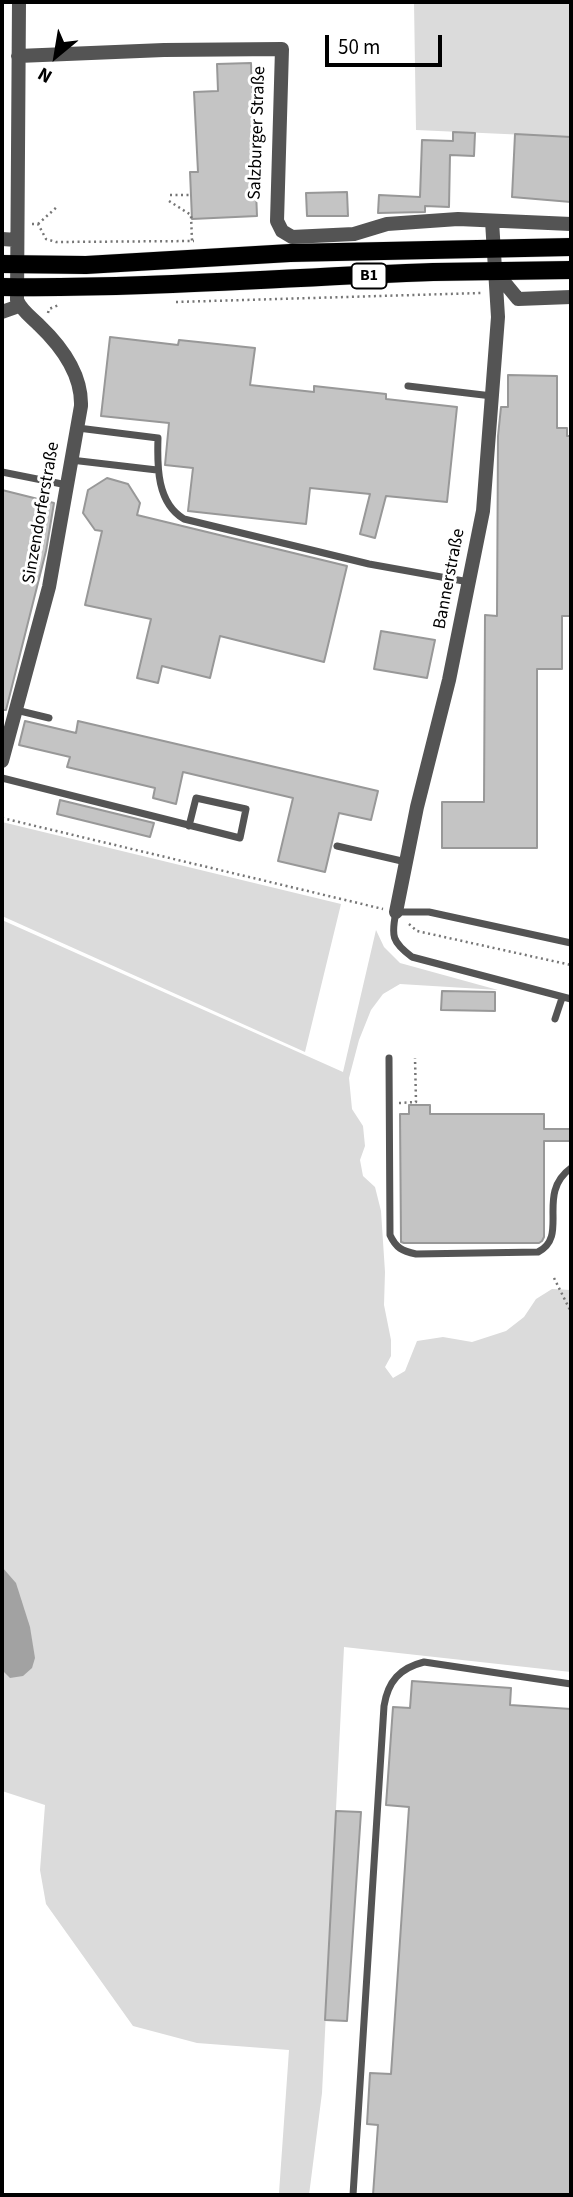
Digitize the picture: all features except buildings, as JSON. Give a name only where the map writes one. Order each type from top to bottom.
[{"type":"main road","name":"B1","points":[[9,264],[86,265],[290,253],[571,247]]},
{"type":"main road","name":"B1","points":[[9,287],[191,285],[432,272],[571,270]]},
{"type":"street","points":[[2,312],[19,306],[9,287],[9,264],[17,240],[18,223],[19,2]]},
{"type":"street","name":"Salzburger Straße","points":[[18,56],[164,50],[282,49],[277,220],[282,231],[292,237],[354,234],[387,224],[457,219],[571,224]]},
{"type":"street","name":"Bannerstraße","points":[[396,912],[417,807],[449,680],[483,511],[498,317],[492,221]]},
{"type":"street","points":[[2,239],[17,240]]},
{"type":"street","points":[[495,271],[518,299],[571,297]]},
{"type":"street","name":"Sinzendorferstraße","points":[[2,761],[49,587],[77,428],[81,390],[77,375],[43,329],[19,306]]},
{"type":"lane","points":[[408,386],[492,396]]},
{"type":"lane","points":[[77,428],[158,438],[157,470],[173,512],[184,519],[369,564],[469,582]]},
{"type":"lane","points":[[71,460],[157,470]]},
{"type":"lane","points":[[2,472],[67,485]]},
{"type":"lane","points":[[16,710],[49,718]]},
{"type":"lane","points":[[2,778],[189,826],[240,838],[246,809],[196,798],[189,826]]},
{"type":"lane","points":[[337,846],[406,862]]},
{"type":"lane","points":[[571,943],[429,912],[396,912],[393,930],[395,941],[412,957],[571,999]]},
{"type":"lane","points":[[555,1019],[562,998]]},
{"type":"lane","points":[[389,1058],[390,1235],[395,1246],[403,1251],[416,1254],[538,1252],[546,1248],[551,1241],[552,1192],[558,1181],[571,1168]]},
{"type":"lane","points":[[353,2195],[384,1706],[388,1687],[405,1669],[424,1662],[571,1684]]},
{"type":"path","points":[[170,195],[191,195]]},
{"type":"path","points":[[169,201],[191,215],[192,241]]},
{"type":"path","points":[[18,223],[37,224],[58,206]]},
{"type":"path","points":[[37,224],[46,239],[56,242],[205,240]]},
{"type":"path","points":[[170,302],[474,291]]},
{"type":"path","points":[[58,305],[70,305]]},
{"type":"path","points":[[2,818],[396,912],[417,931],[571,965]]},
{"type":"path","points":[[389,1103],[416,1102],[415,1058]]},
{"type":"path","points":[[554,1278],[571,1312]]},
{"type":"shaded area","points":[[414,2],[571,2],[571,137],[416,130]]},
{"type":"shaded area","points":[[2,822],[341,904],[305,1052],[2,916]]},
{"type":"shaded area","points":[[2,920],[343,1072],[376,930],[384,947],[400,963],[498,990],[400,984],[383,994],[371,1010],[359,1040],[349,1078],[352,1109],[363,1126],[365,1146],[360,1160],[363,1176],[375,1187],[381,1211],[384,1305],[391,1340],[391,1356],[385,1367],[393,1378],[405,1371],[417,1341],[443,1337],[472,1342],[506,1331],[524,1317],[536,1299],[552,1289],[571,1290],[571,1672],[344,1647],[322,2093],[309,2195],[279,2193],[289,2050],[197,2043],[133,2026],[46,1904],[40,1870],[45,1805],[2,1791]]},
{"type":"shaded area","points":[[2,1567],[16,1583],[30,1627],[35,1658],[32,1668],[23,1676],[10,1678],[2,1666]]}]
